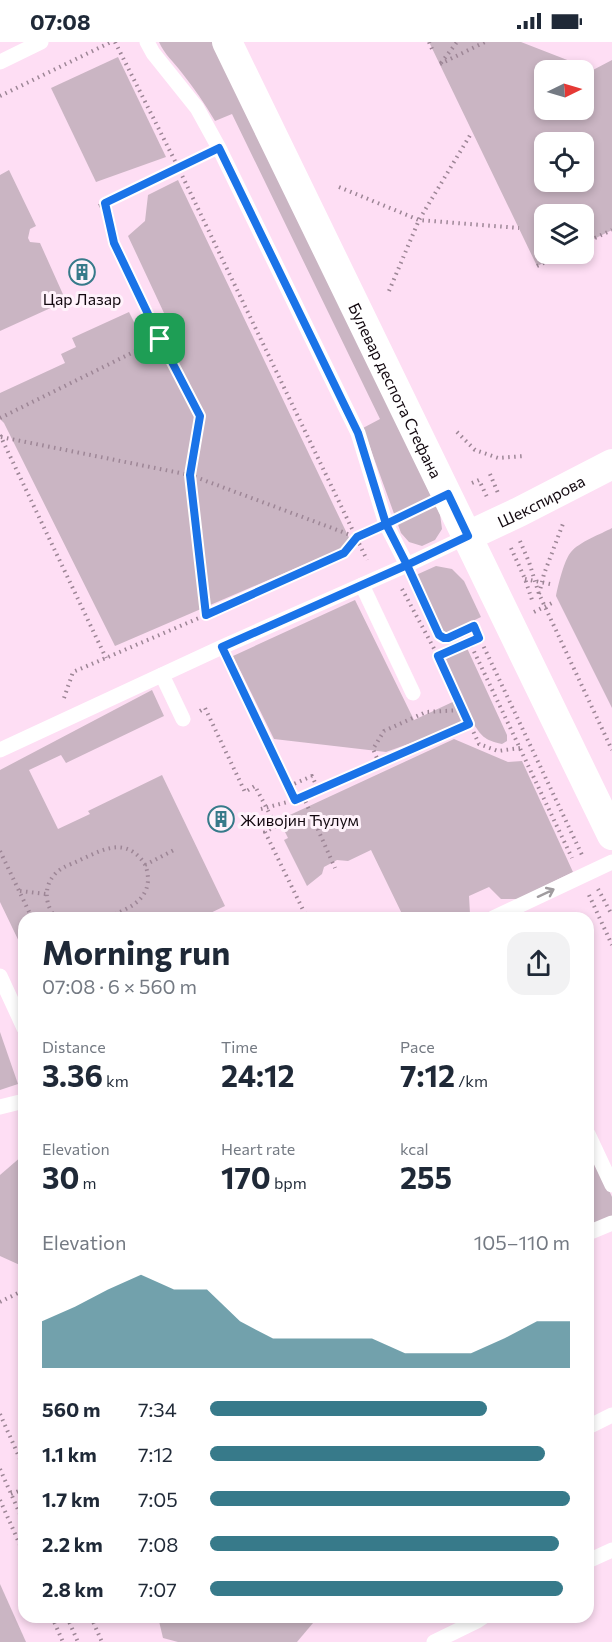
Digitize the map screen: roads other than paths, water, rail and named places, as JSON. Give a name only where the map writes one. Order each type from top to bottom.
[{"type":"street","name":"Булевар деспота Стефана","points":[[227,42],[612,835]]},
{"type":"street","name":"Шекспирова","points":[[468,536],[612,464]]},
{"type":"lane","points":[[0,62],[42,42]]},
{"type":"lane","points":[[147,42],[153,53],[197,108],[219,148],[358,433],[386,524],[407,565]]},
{"type":"lane","points":[[0,750],[468,536]]},
{"type":"lane","points":[[362,585],[413,693]]},
{"type":"lane","points":[[162,675],[183,719]]},
{"type":"lane","points":[[506,912],[612,862]]},
{"type":"lane","points":[[0,975],[18,1015]]},
{"type":"lane","points":[[0,1107],[18,1102]]},
{"type":"lane","points":[[594,1147],[612,1185]]},
{"type":"lane","points":[[594,1230],[612,1222]]},
{"type":"lane","points":[[594,1424],[612,1415]]},
{"type":"lane","points":[[594,1559],[612,1550]]},
{"type":"lane","points":[[434,1642],[473,1623]]},
{"type":"place","name":"Цар Лазар","points":[[82,272]]},
{"type":"place","name":"Живојин Ћулум","points":[[221,819]]}]
